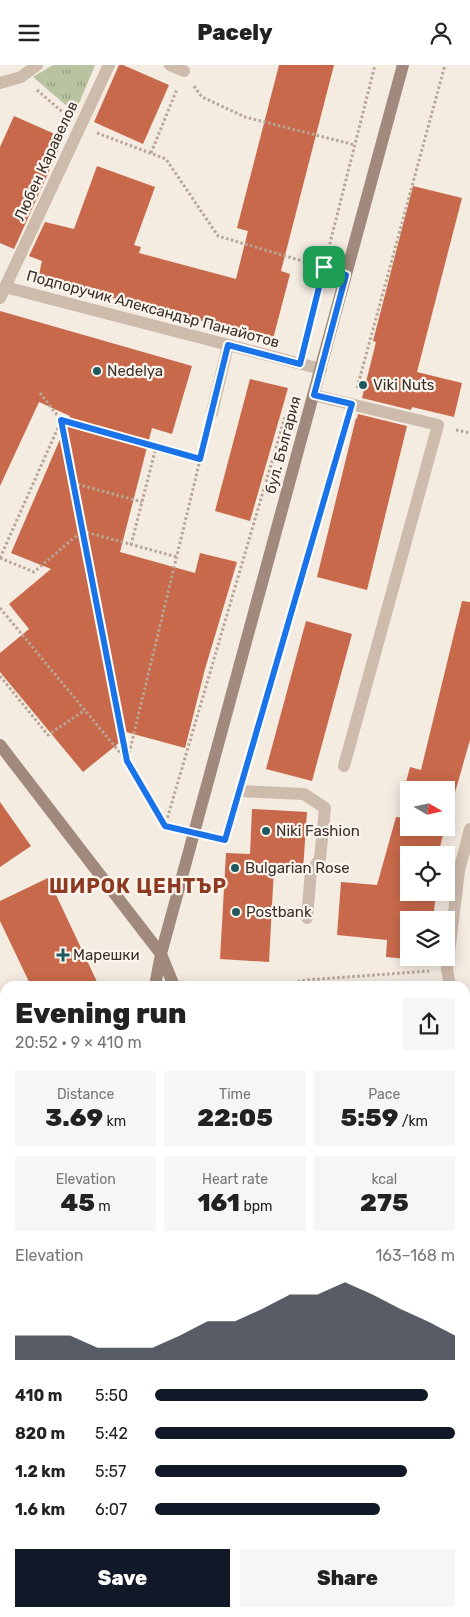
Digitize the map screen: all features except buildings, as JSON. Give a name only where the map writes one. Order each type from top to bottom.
[{"type":"main road","name":"бул. България","points":[[156,981],[161,954],[403,65]]},
{"type":"main road","points":[[0,745],[161,954],[172,981]]},
{"type":"street","points":[[0,83],[21,77],[37,65]]},
{"type":"street","name":"Любен Каравелов","points":[[3,293],[109,65]]},
{"type":"street","points":[[170,65],[184,71]]},
{"type":"street","name":"Подпоручик Александър Панайотов","points":[[3,293],[228,345],[321,369]]},
{"type":"street","points":[[212,413],[228,345]]},
{"type":"street","points":[[314,395],[438,425],[344,766]]},
{"type":"street","points":[[240,791],[304,794],[325,808],[320,859],[311,871],[307,918]]},
{"type":"street","points":[[449,981],[447,969],[459,871],[470,829]]},
{"type":"path","points":[[300,364],[375,65]]},
{"type":"path","points":[[0,608],[127,761],[165,826],[225,840],[352,404],[445,65]]},
{"type":"path","points":[[150,153],[184,71]]},
{"type":"path","points":[[184,71],[202,97],[245,117],[355,145]]},
{"type":"path","points":[[21,77],[80,126],[166,159],[218,236],[346,275]]},
{"type":"path","points":[[40,393],[61,420],[127,761]]},
{"type":"path","points":[[165,826],[287,409]]},
{"type":"path","points":[[127,761],[212,413]]},
{"type":"path","points":[[61,420],[200,459]]},
{"type":"path","points":[[61,420],[0,558],[34,571],[82,531]]},
{"type":"path","points":[[131,545],[156,447]]},
{"type":"path","points":[[73,483],[142,502]]},
{"type":"path","points":[[82,531],[177,557]]},
{"type":"path","points":[[0,676],[48,735],[85,711]]},
{"type":"path","points":[[301,981],[447,969]]},
{"type":"green space","points":[[53,65],[95,65],[75,113],[33,77]]},
{"type":"place","name":"Nedelya","points":[[97,371]]},
{"type":"place","name":"Viki Nuts","points":[[363,385]]},
{"type":"place","name":"Niki Fashion","points":[[266,831]]},
{"type":"place","name":"Bulgarian Rose","points":[[235,868]]},
{"type":"place","name":"Postbank","points":[[236,912]]},
{"type":"place","name":"Марешки","points":[[63,955]]},
{"type":"district","name":"ШИРОК ЦЕНТЪР","points":[[138,886]]},
{"type":"route","points":[[324,267],[346,275],[314,395],[352,404],[225,840],[165,826],[127,761],[61,420],[200,459],[228,345],[300,364],[324,267]]}]
